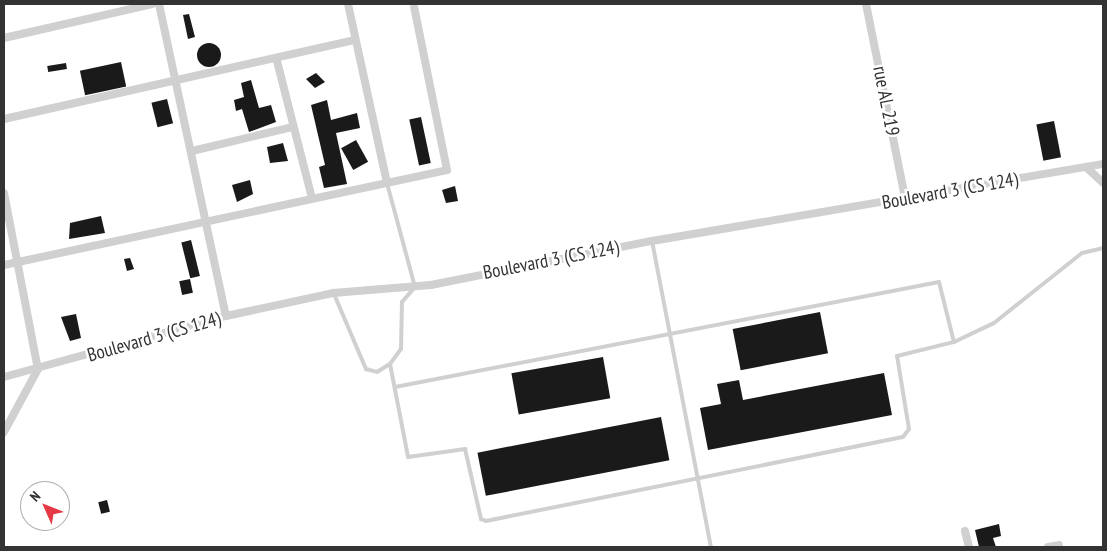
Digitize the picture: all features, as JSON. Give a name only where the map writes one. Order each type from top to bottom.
[{"type":"street","points":[[4,38],[152,4]]},
{"type":"street","points":[[159,4],[192,150],[226,316]]},
{"type":"street","points":[[348,4],[387,183]]},
{"type":"street","name":"rue AL 219","points":[[866,4],[905,198]]},
{"type":"street","points":[[4,265],[447,170],[414,7]]},
{"type":"street","points":[[4,119],[276,61],[356,40]]},
{"type":"street","points":[[276,61],[312,198]]},
{"type":"street","points":[[192,150],[294,127]]},
{"type":"street","name":"Boulevard 3 (CS 124)","points":[[4,377],[226,316],[333,293],[415,287],[652,241],[1103,164]]},
{"type":"street","points":[[1086,167],[1103,183]]},
{"type":"street","points":[[4,193],[19,262],[38,369],[4,432]]},
{"type":"street","points":[[965,531],[968,547]]},
{"type":"street","points":[[1048,547],[1059,545]]},
{"type":"lane","points":[[333,293],[366,369],[378,372],[390,364],[401,349],[402,302],[415,287],[387,183]]},
{"type":"lane","points":[[652,241],[670,333],[694,479],[711,547]]},
{"type":"lane","points":[[390,364],[408,457],[465,449],[483,521],[906,435],[909,429],[897,356],[954,342],[994,323],[1082,253],[1103,248]]},
{"type":"lane","points":[[395,387],[939,282],[954,342]]},
{"type":"building","points":[[189,14],[195,37],[188,39],[183,15]]},
{"type":"building","points":[[209,43],[214,44],[220,50],[220,60],[214,66],[209,67],[204,66],[198,60],[197,55],[198,50],[204,44]]},
{"type":"building","points":[[121,62],[126,86],[85,95],[80,71]]},
{"type":"building","points":[[66,63],[67,69],[48,72],[47,66]]},
{"type":"building","points":[[316,73],[325,82],[315,88],[306,79]]},
{"type":"building","points":[[251,80],[259,108],[271,105],[276,122],[249,132],[242,109],[236,111],[234,100],[244,97],[241,83]]},
{"type":"building","points":[[167,99],[173,123],[158,127],[151,103]]},
{"type":"building","points":[[327,100],[331,120],[357,113],[360,128],[336,133],[347,184],[324,188],[319,167],[325,165],[311,105]]},
{"type":"building","points":[[421,117],[431,163],[419,165],[409,119]]},
{"type":"building","points":[[1054,121],[1061,157],[1043,161],[1036,124]]},
{"type":"building","points":[[356,140],[368,162],[353,170],[341,148]]},
{"type":"building","points":[[283,143],[288,161],[270,163],[267,147]]},
{"type":"building","points":[[250,180],[253,194],[237,202],[232,185]]},
{"type":"building","points":[[455,186],[458,201],[446,203],[442,190]]},
{"type":"building","points":[[101,216],[105,233],[69,239],[70,223]]},
{"type":"building","points":[[191,240],[200,276],[190,278],[181,242]]},
{"type":"building","points":[[130,258],[134,269],[127,271],[124,259]]},
{"type":"building","points":[[190,279],[193,293],[182,295],[179,281]]},
{"type":"building","points":[[820,312],[828,353],[741,370],[733,329]]},
{"type":"building","points":[[76,314],[81,338],[70,341],[61,317]]},
{"type":"building","points":[[603,357],[610,398],[519,415],[511,373]]},
{"type":"building","points":[[884,373],[892,415],[708,450],[700,408],[721,404],[717,384],[739,380],[743,400]]},
{"type":"building","points":[[661,417],[669,460],[486,496],[477,453]]},
{"type":"building","points":[[107,500],[110,512],[101,514],[98,502]]},
{"type":"building","points":[[999,524],[1001,536],[993,538],[996,547],[979,547],[975,530]]}]
